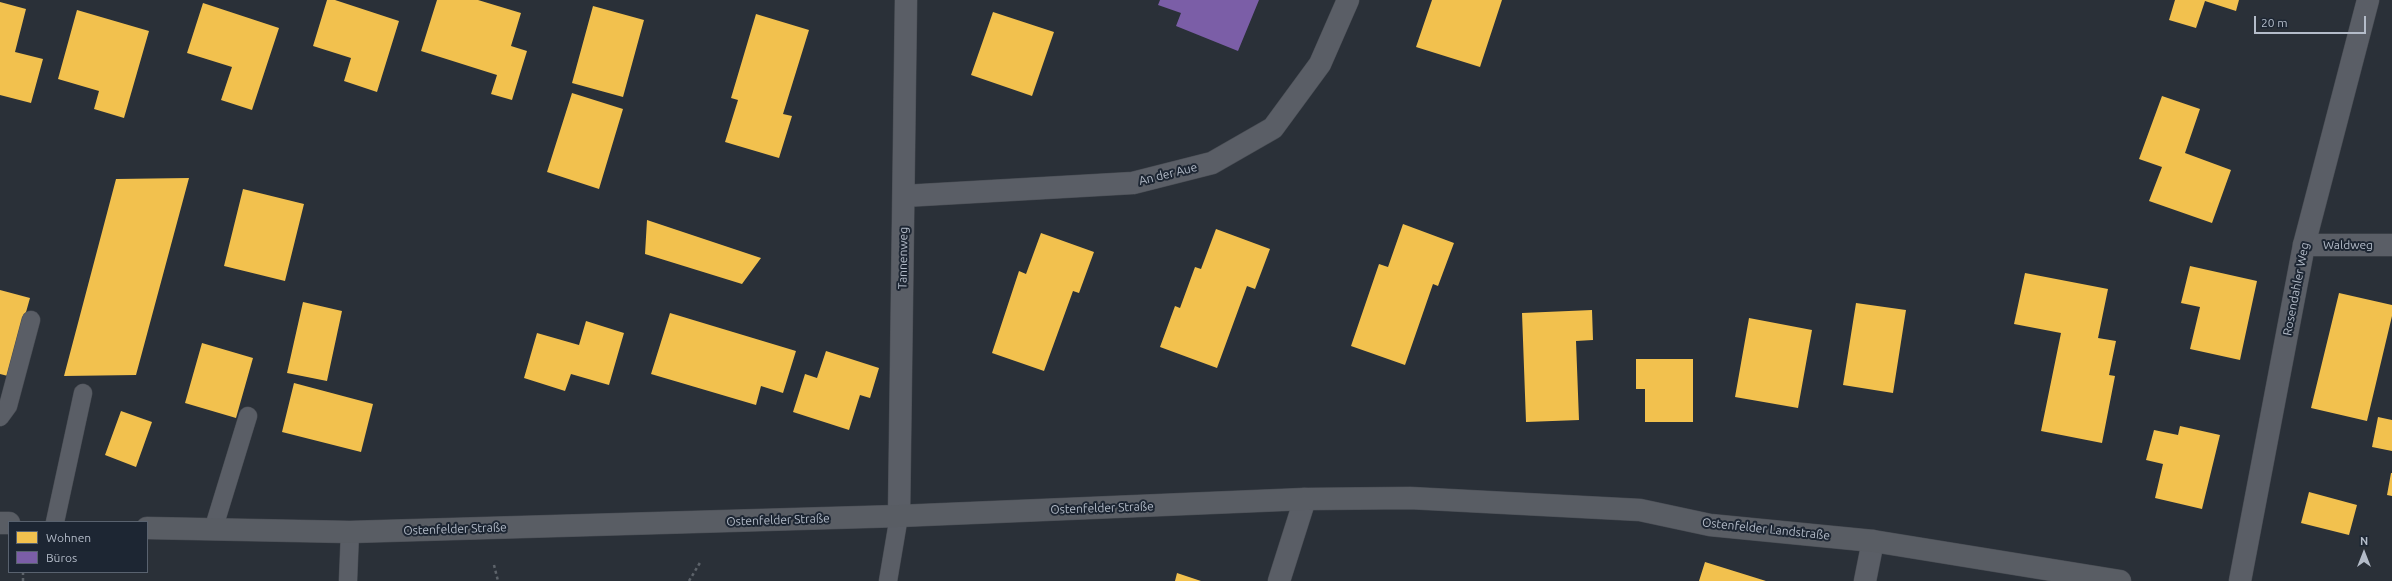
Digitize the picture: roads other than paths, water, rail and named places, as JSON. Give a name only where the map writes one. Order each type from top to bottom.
[{"type":"main road","name":"Ostenfelder Straße","points":[[148,528],[350,532],[899,516],[1305,499],[1410,498]]},
{"type":"main road","name":"Ostenfelder Landstraße","points":[[1410,498],[1640,510],[1710,525],[1873,541],[2120,581]]},
{"type":"street","name":"Tannenweg","points":[[899,516],[906,0]]},
{"type":"street","name":"An der Aue","points":[[904,196],[1133,183],[1212,163],[1273,128],[1320,64],[1348,0]]},
{"type":"street","name":"Rosendahler Weg","points":[[2240,581],[2304,245],[2368,0]]},
{"type":"street","name":"Waldweg","points":[[2304,245],[2392,244]]},
{"type":"street","points":[[1278,581],[1305,499]]},
{"type":"street","points":[[1865,581],[1873,541]]},
{"type":"lane","points":[[0,417],[8,406],[31,320]]},
{"type":"lane","points":[[55,521],[83,393]]},
{"type":"lane","points":[[213,530],[248,416]]},
{"type":"lane","points":[[888,581],[899,516]]},
{"type":"lane","points":[[348,581],[350,532]]}]
